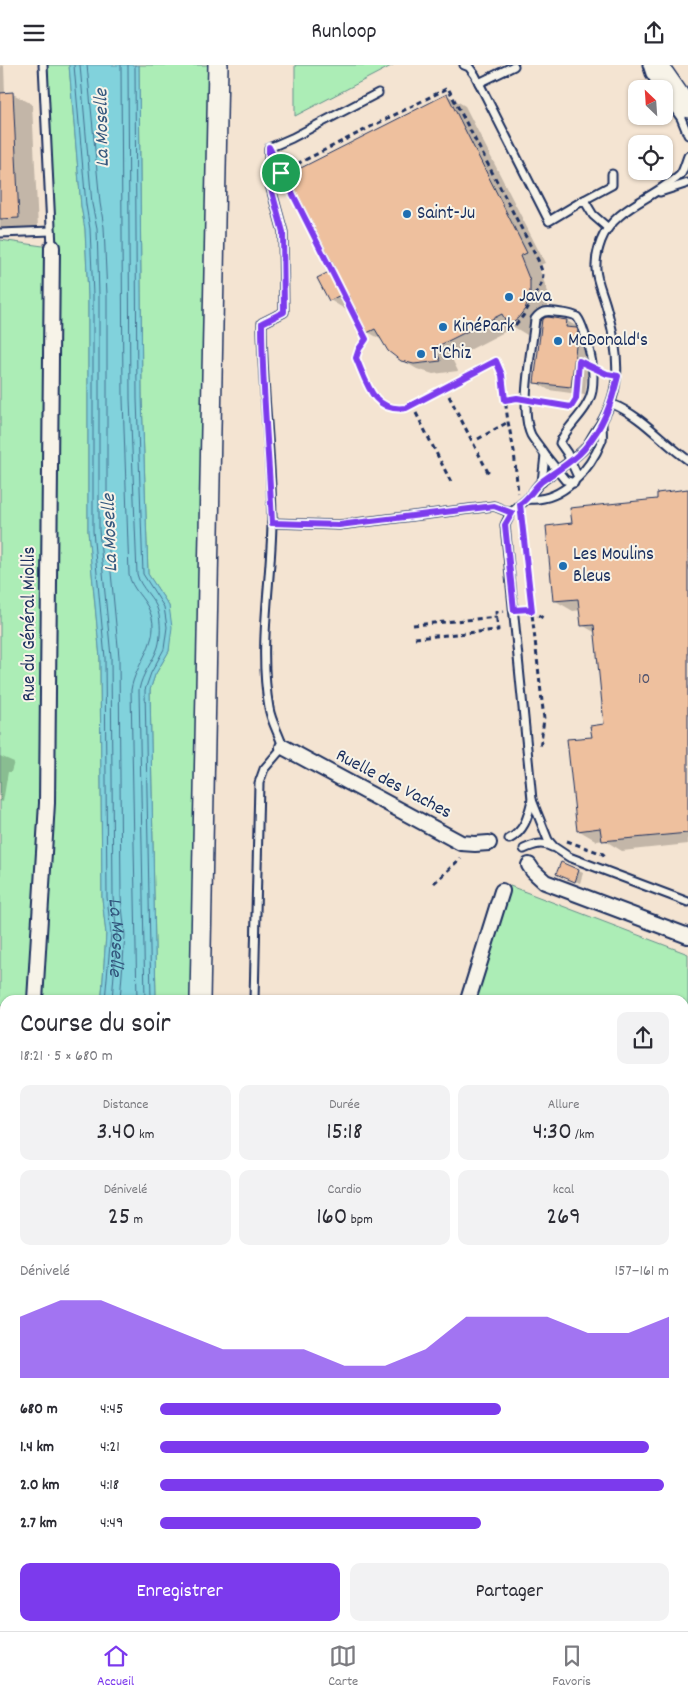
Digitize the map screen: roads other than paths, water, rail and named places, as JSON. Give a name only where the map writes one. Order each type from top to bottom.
[{"type":"main road","points":[[200,995],[218,65]]},
{"type":"main road","points":[[658,65],[688,108]]},
{"type":"street","name":"Rue du Général Miollis","points":[[35,995],[47,803],[52,247]]},
{"type":"street","name":"Ruelle des Vaches","points":[[283,747],[461,843],[482,844]]},
{"type":"street","points":[[529,865],[545,881],[688,936]]},
{"type":"street","points":[[470,995],[502,891]]},
{"type":"lane","points":[[43,65],[52,247]]},
{"type":"lane","points":[[464,65],[469,67],[479,83],[549,221],[612,185],[612,174]]},
{"type":"lane","points":[[479,83],[514,65]]},
{"type":"lane","points":[[647,65],[654,80]]},
{"type":"lane","points":[[254,995],[259,783],[264,769],[283,747],[269,711],[264,676],[265,612],[272,523],[270,461],[262,363],[262,323],[284,312],[283,232],[269,181],[269,147],[292,138],[378,93]]},
{"type":"lane","points":[[673,107],[681,118],[688,135]]},
{"type":"lane","points":[[554,847],[548,840],[532,800],[505,525],[512,513],[527,499],[532,491],[584,449],[602,424],[612,403],[618,376],[615,340],[608,310],[596,276],[595,265],[599,248],[608,228],[618,216],[654,194],[681,174],[688,156]]},
{"type":"lane","points":[[654,194],[688,183]]},
{"type":"lane","points":[[584,200],[593,215],[608,228]]},
{"type":"lane","points":[[0,233],[51,231]]},
{"type":"lane","points":[[544,311],[571,314],[577,317],[582,325],[594,368],[591,395],[583,410],[564,434],[560,443],[571,460],[576,480],[565,480],[532,437],[528,427],[526,399],[535,319],[538,314],[544,311]]},
{"type":"lane","points":[[612,403],[637,417],[686,459]]},
{"type":"lane","points":[[527,499],[536,500],[555,495],[576,480],[591,459],[602,438],[602,424]]},
{"type":"lane","points":[[542,482],[545,455]]},
{"type":"lane","points":[[272,523],[339,525],[494,506],[512,513]]},
{"type":"lane","points":[[509,839],[517,835],[524,826],[532,800]]},
{"type":"lane","points":[[524,849],[535,844],[545,843],[569,857],[688,903]]},
{"type":"water","name":"La Moselle","points":[[69,65],[139,65],[142,398],[148,574],[169,606],[172,627],[169,651],[155,675],[150,690],[156,995],[102,995],[106,934],[102,898],[100,658],[88,531],[88,296],[85,229],[81,206]]},
{"type":"place","name":"Saint-Ju","points":[[407,214]]},
{"type":"place","name":"Java","points":[[509,297]]},
{"type":"place","name":"KinéPark","points":[[443,327]]},
{"type":"place","name":"McDonald's","points":[[558,341]]},
{"type":"place","name":"T'Chiz","points":[[421,354]]},
{"type":"place","name":"Les Moulins Bleus","points":[[563,566]]}]
